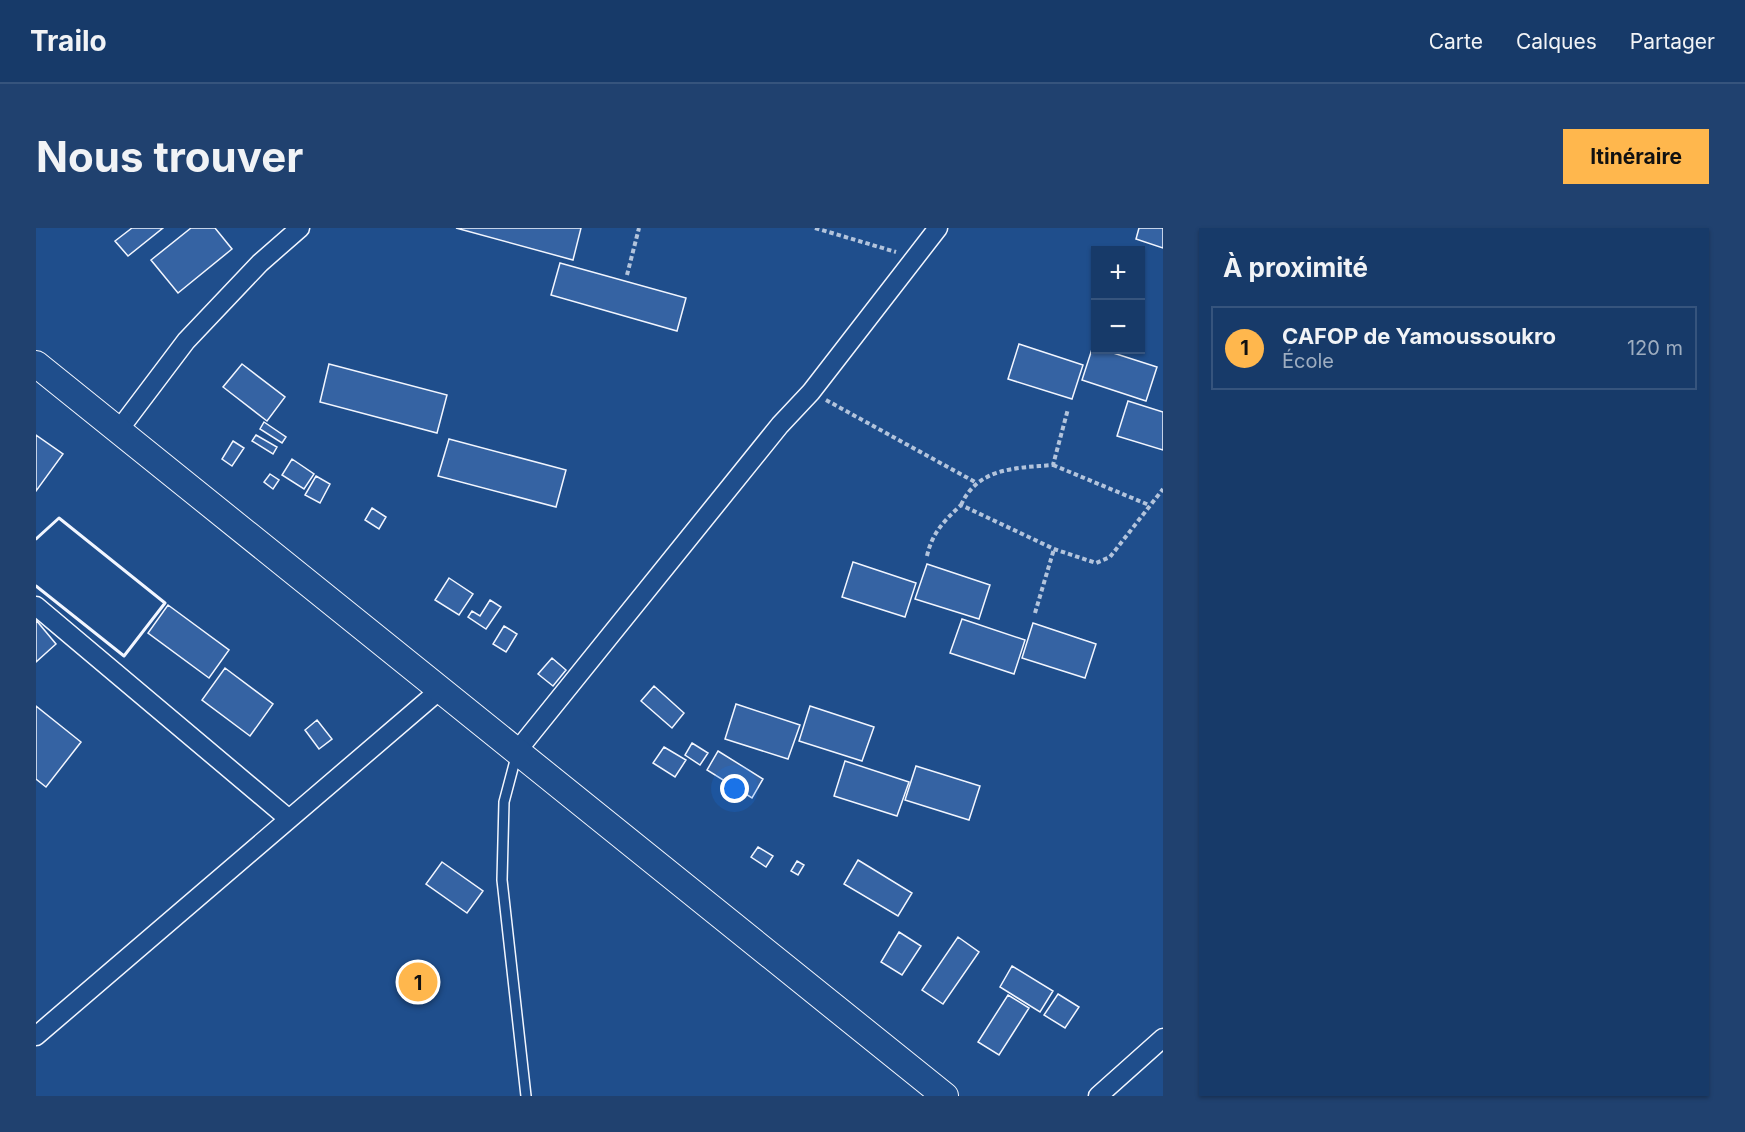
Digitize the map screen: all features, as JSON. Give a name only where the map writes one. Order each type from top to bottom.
[{"type":"street","points":[[118,430],[186,341],[260,263],[300,228]]},
{"type":"street","points":[[517,751],[780,425],[811,392],[939,228]]},
{"type":"street","points":[[36,364],[945,1096]]},
{"type":"street","points":[[36,606],[289,819]]},
{"type":"street","points":[[36,1036],[441,689]]},
{"type":"street","points":[[1098,1096],[1163,1038]]},
{"type":"lane","points":[[517,751],[504,802],[502,880],[526,1096]]},
{"type":"path","points":[[627,275],[639,228]]},
{"type":"path","points":[[815,228],[914,258]]},
{"type":"path","points":[[811,392],[975,482]]},
{"type":"path","points":[[1053,465],[1068,409]]},
{"type":"path","points":[[927,556],[930,542],[940,525],[961,505],[975,482],[1008,469],[1053,465],[1149,505]]},
{"type":"path","points":[[961,505],[1054,549],[1096,563],[1110,557],[1163,489]]},
{"type":"path","points":[[1035,613],[1054,549]]},
{"type":"building","points":[[132,228],[163,228],[128,256],[115,241]]},
{"type":"building","points":[[191,228],[215,228],[232,249],[178,293],[151,260]]},
{"type":"building","points":[[456,228],[581,228],[573,260]]},
{"type":"building","points":[[1139,228],[1163,228],[1163,248],[1136,239]]},
{"type":"building","points":[[560,263],[686,298],[677,331],[551,295]]},
{"type":"building","points":[[1019,344],[1083,365],[1072,399],[1008,379]]},
{"type":"building","points":[[1091,352],[1091,354],[1116,354],[1157,367],[1146,401],[1082,380]]},
{"type":"building","points":[[242,364],[285,397],[267,421],[223,387]]},
{"type":"building","points":[[329,364],[447,395],[437,433],[320,402]]},
{"type":"building","points":[[1128,401],[1163,412],[1163,450],[1117,436]]},
{"type":"building","points":[[264,422],[286,437],[282,443],[260,429]]},
{"type":"building","points":[[36,435],[63,454],[36,491]]},
{"type":"building","points":[[256,435],[277,447],[273,454],[252,441]]},
{"type":"building","points":[[449,439],[566,470],[556,507],[438,476]]},
{"type":"building","points":[[233,441],[244,448],[232,466],[222,459]]},
{"type":"building","points":[[292,459],[314,474],[304,489],[282,475]]},
{"type":"building","points":[[270,474],[279,480],[273,489],[264,482]]},
{"type":"building","points":[[316,476],[330,484],[320,503],[305,495]]},
{"type":"building","points":[[372,508],[386,517],[379,529],[365,520]]},
{"type":"building","points":[[853,562],[916,583],[905,617],[842,597]]},
{"type":"building","points":[[927,564],[990,585],[979,619],[915,599]]},
{"type":"building","points":[[449,578],[473,594],[459,615],[435,600]]},
{"type":"building","points":[[490,600],[501,607],[486,629],[468,617],[472,611],[480,616]]},
{"type":"building","points":[[168,605],[229,650],[209,678],[148,633]]},
{"type":"building","points":[[962,619],[1025,640],[1014,674],[950,653]]},
{"type":"building","points":[[36,620],[56,644],[36,662]]},
{"type":"building","points":[[1033,623],[1096,644],[1085,678],[1022,658]]},
{"type":"building","points":[[504,626],[517,634],[506,652],[493,644]]},
{"type":"building","points":[[552,658],[566,670],[553,686],[538,674]]},
{"type":"building","points":[[225,668],[273,704],[250,736],[202,700]]},
{"type":"building","points":[[654,686],[684,713],[672,728],[641,701]]},
{"type":"building","points":[[736,704],[800,725],[788,759],[725,739]]},
{"type":"building","points":[[36,706],[81,742],[46,787],[36,779]]},
{"type":"building","points":[[810,706],[874,727],[862,761],[799,741]]},
{"type":"building","points":[[317,720],[332,739],[319,749],[305,730]]},
{"type":"building","points":[[692,743],[708,753],[700,765],[685,755]]},
{"type":"building","points":[[664,747],[686,760],[675,777],[653,763]]},
{"type":"building","points":[[718,751],[763,779],[752,798],[707,770]]},
{"type":"building","points":[[845,761],[909,782],[897,816],[834,796]]},
{"type":"building","points":[[916,766],[980,786],[969,820],[905,800]]},
{"type":"building","points":[[758,847],[773,856],[766,867],[751,857]]},
{"type":"building","points":[[858,860],[912,893],[898,916],[844,884]]},
{"type":"building","points":[[797,861],[804,865],[798,875],[791,871]]},
{"type":"building","points":[[442,862],[483,891],[467,913],[426,884]]},
{"type":"building","points":[[899,932],[921,946],[902,975],[881,962]]},
{"type":"building","points":[[958,937],[979,952],[943,1004],[922,990]]},
{"type":"building","points":[[1012,966],[1053,991],[1040,1012],[1000,987]]},
{"type":"building","points":[[1058,994],[1079,1007],[1065,1028],[1044,1015]]},
{"type":"building","points":[[1008,995],[1029,1008],[999,1055],[978,1042]]},
{"type":"wall","points":[[36,539],[59,518],[165,603],[124,656],[36,586]]},
{"type":"place","name":"CAFOP de Yamoussoukro","points":[[418,982]]}]
